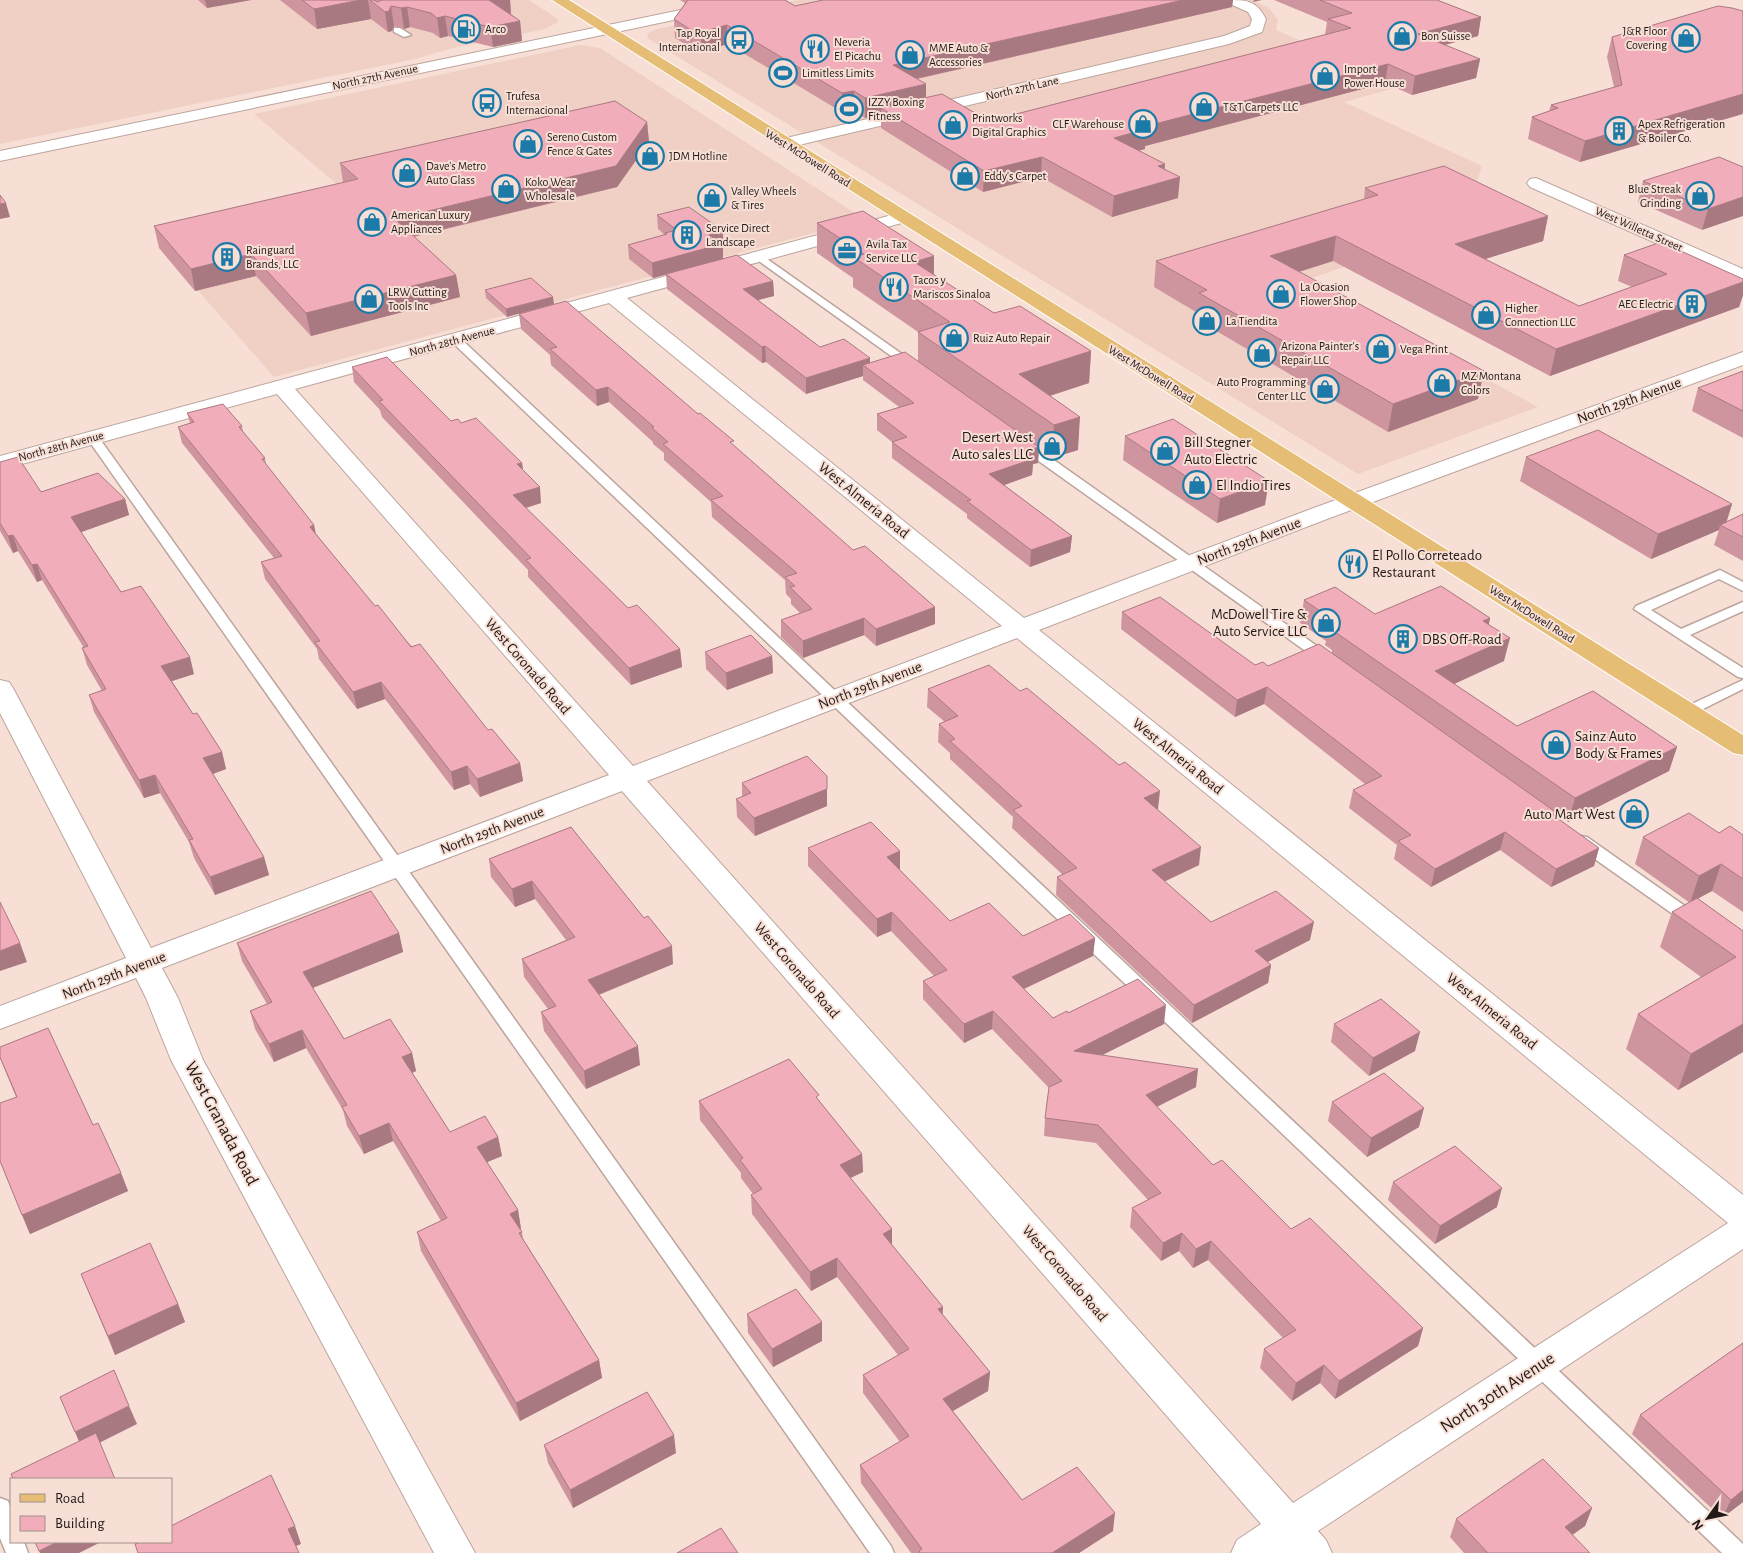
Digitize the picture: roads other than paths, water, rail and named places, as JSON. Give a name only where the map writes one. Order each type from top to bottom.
[{"type":"main road","name":"West McDowell Road","points":[[559,0],[1743,747]]},
{"type":"street","name":"North 27th Avenue","points":[[0,156],[750,0]]},
{"type":"street","name":"North 27th Lane","points":[[786,144],[1229,39],[1257,29],[1259,18],[1254,9],[1233,0]]},
{"type":"street","name":"West Willetta Street","points":[[1536,183],[1743,276]]},
{"type":"street","name":"North 28th Avenue","points":[[0,462],[456,340],[903,217]]},
{"type":"street","name":"West Almeria Road","points":[[613,297],[1743,1215]]},
{"type":"street","name":"North 29th Avenue","points":[[0,1018],[1353,501],[1743,358]]},
{"type":"street","name":"West Coronado Road","points":[[281,386],[1301,1540]]},
{"type":"street","name":"West Granada Road","points":[[0,688],[162,998],[188,1060],[455,1553]]},
{"type":"street","name":"North 30th Avenue","points":[[1251,1553],[1301,1540],[1538,1365],[1743,1231]]},
{"type":"lane","points":[[396,30],[407,35]]},
{"type":"lane","points":[[760,257],[922,373]]},
{"type":"lane","points":[[456,340],[1737,1553]]},
{"type":"lane","points":[[1012,436],[1337,667]]},
{"type":"lane","points":[[93,438],[395,867],[883,1553]]},
{"type":"lane","points":[[1743,587],[1720,574],[1641,609],[1743,674]]},
{"type":"lane","points":[[1680,634],[1743,606]]},
{"type":"lane","points":[[1686,712],[1743,684]]},
{"type":"lane","points":[[1572,835],[1702,927]]},
{"type":"lane","points":[[0,1508],[10,1535]]},
{"type":"place","name":"Arco","points":[[466,29]]},
{"type":"place","name":"Bon Suisse","points":[[1402,36]]},
{"type":"place","name":"J&R Floor Covering","points":[[1686,38]]},
{"type":"place","name":"Tap Royal International","points":[[739,40]]},
{"type":"place","name":"Neveria El Picachu","points":[[815,49]]},
{"type":"place","name":"MME Auto & Accessories","points":[[910,55]]},
{"type":"place","name":"Limitless Limits","points":[[783,73]]},
{"type":"place","name":"Import Power House","points":[[1325,76]]},
{"type":"place","name":"Trufesa Internacional","points":[[487,103]]},
{"type":"place","name":"T&T Carpets LLC","points":[[1204,107]]},
{"type":"place","name":"IZZY Boxing Fitness","points":[[849,109]]},
{"type":"place","name":"CLF Warehouse","points":[[1143,124]]},
{"type":"place","name":"Printworks Digital Graphics","points":[[953,125]]},
{"type":"place","name":"Apex Refrigeration & Boiler Co.","points":[[1619,131]]},
{"type":"place","name":"Sereno Custom Fence & Gates","points":[[528,144]]},
{"type":"place","name":"JDM Hotline","points":[[650,156]]},
{"type":"place","name":"Dave's Metro Auto Glass","points":[[407,173]]},
{"type":"place","name":"Eddy's Carpet","points":[[965,176]]},
{"type":"place","name":"Koko Wear Wholesale","points":[[506,189]]},
{"type":"place","name":"Blue Streak Grinding","points":[[1700,196]]},
{"type":"place","name":"Valley Wheels & Tires","points":[[712,198]]},
{"type":"place","name":"American Luxury Appliances","points":[[372,222]]},
{"type":"place","name":"Service Direct Landscape","points":[[687,235]]},
{"type":"place","name":"Avila Tax Service LLC","points":[[847,251]]},
{"type":"place","name":"Rainguard Brands, LLC","points":[[227,257]]},
{"type":"place","name":"Tacos y Mariscos Sinaloa","points":[[894,287]]},
{"type":"place","name":"La Ocasion Flower Shop","points":[[1281,294]]},
{"type":"place","name":"LRW Cutting Tools Inc","points":[[369,299]]},
{"type":"place","name":"AEC Electric","points":[[1692,304]]},
{"type":"place","name":"Higher Connection LLC","points":[[1486,315]]},
{"type":"place","name":"La Tiendita","points":[[1207,321]]},
{"type":"place","name":"Ruiz Auto Repair","points":[[954,338]]},
{"type":"place","name":"Vega Print","points":[[1381,349]]},
{"type":"place","name":"Arizona Painter's Repair LLC","points":[[1262,353]]},
{"type":"place","name":"MZ Montana Colors","points":[[1442,383]]},
{"type":"place","name":"Auto Programming Center LLC","points":[[1325,389]]},
{"type":"place","name":"Desert West Auto sales LLC","points":[[1052,446]]},
{"type":"place","name":"Bill Stegner Auto Electric","points":[[1165,451]]},
{"type":"place","name":"El Indio Tires","points":[[1197,485]]},
{"type":"place","name":"El Pollo Correteado Restaurant","points":[[1353,564]]},
{"type":"place","name":"McDowell Tire & Auto Service LLC","points":[[1326,623]]},
{"type":"place","name":"DBS Off-Road","points":[[1403,639]]},
{"type":"place","name":"Sainz Auto Body & Frames","points":[[1556,745]]},
{"type":"place","name":"Auto Mart West","points":[[1634,814]]}]
